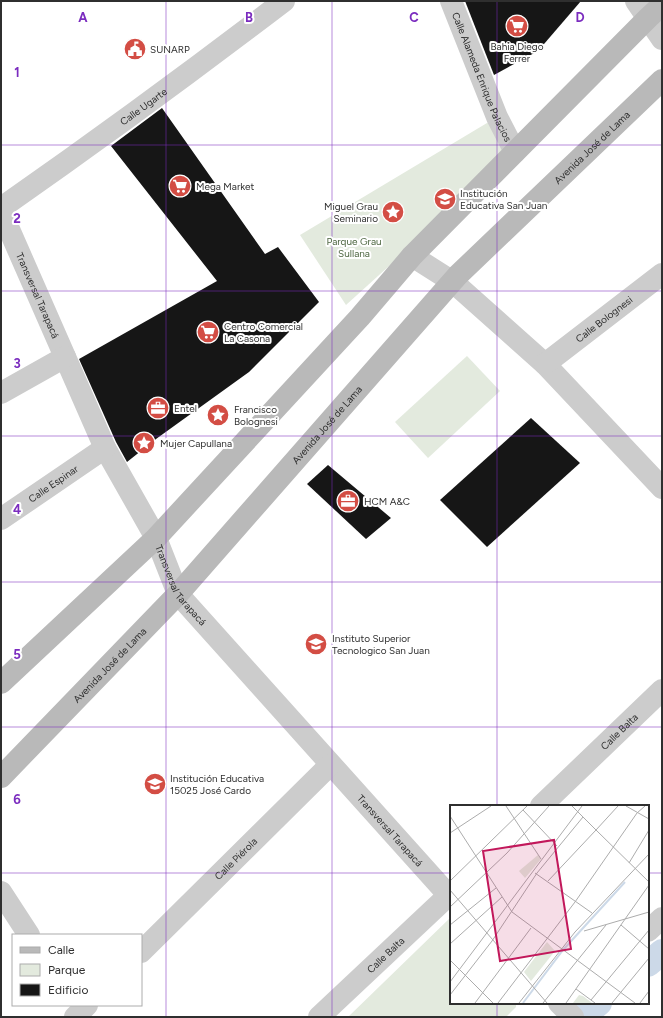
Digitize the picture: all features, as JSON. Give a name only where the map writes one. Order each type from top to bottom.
[{"type":"main road","points":[[1,683],[156,538],[360,317],[412,256],[515,152],[649,8]]},
{"type":"main road","name":"Avenida José de Lama","points":[[1,777],[178,594],[453,282],[662,80]]},
{"type":"street","name":"Calle Ugarte","points":[[1,210],[219,51],[284,1]]},
{"type":"street","name":"Calle Alameda Enrique Palacios","points":[[451,1],[497,117],[515,152]]},
{"type":"street","points":[[649,8],[662,39]]},
{"type":"street","name":"Transversal Tarapacá","points":[[1,210],[105,448],[156,538],[178,594],[330,765],[450,895]]},
{"type":"street","points":[[412,256],[453,282],[545,364],[662,488]]},
{"type":"street","name":"Calle Bolognesi","points":[[545,364],[662,274]]},
{"type":"street","points":[[1,393],[65,357]]},
{"type":"street","name":"Calle Espinar","points":[[1,519],[105,448]]},
{"type":"street","name":"Calle Balta","points":[[542,805],[662,690]]},
{"type":"street","name":"Calle Piérola","points":[[142,951],[330,765]]},
{"type":"street","points":[[1,892],[28,934]]},
{"type":"street","name":"Calle Balta","points":[[319,1017],[450,895]]},
{"type":"street","points":[[649,930],[662,918]]},
{"type":"green space","name":"Parque Grau Sullana","points":[[497,117],[515,152],[346,305],[300,235]]},
{"type":"green space","points":[[467,356],[500,391],[428,458],[395,422]]},
{"type":"green space","points":[[450,918],[450,1004],[516,1004],[516,1007],[506,1017],[348,1017]]},
{"type":"building","name":"Bahia Diego Ferrer","points":[[465,1],[581,1],[538,51],[494,75]]},
{"type":"building","name":"Centro Comercial La Casona","points":[[162,108],[265,254],[278,247],[319,302],[249,372],[156,439],[127,462],[116,442],[79,359],[217,281],[111,146]]},
{"type":"building","points":[[531,418],[580,463],[487,547],[440,500]]},
{"type":"building","name":"HCM A&C","points":[[328,465],[391,518],[366,539],[307,484]]},
{"type":"waterway","points":[[649,963],[662,952]]},
{"type":"waterway","points":[[582,1017],[598,1004]]},
{"type":"place","name":"Bahia Diego Ferrer","points":[[517,26]]},
{"type":"place","name":"SUNARP","points":[[135,49]]},
{"type":"place","name":"Mega Market","points":[[180,186]]},
{"type":"place","name":"Institución Educativa San Juan","points":[[445,199]]},
{"type":"place","name":"Miguel Grau Seminario","points":[[393,212]]},
{"type":"place","name":"Centro Comercial La Casona","points":[[208,332]]},
{"type":"place","name":"Entel","points":[[158,408]]},
{"type":"place","name":"Francisco Bolognesi","points":[[218,415]]},
{"type":"place","name":"Mujer Capullana","points":[[144,443]]},
{"type":"place","name":"HCM A&C","points":[[348,501]]},
{"type":"place","name":"Instituto Superior Tecnologico San Juan","points":[[316,644]]},
{"type":"place","name":"Institución Educativa 15025 José Cardo","points":[[155,784]]}]
